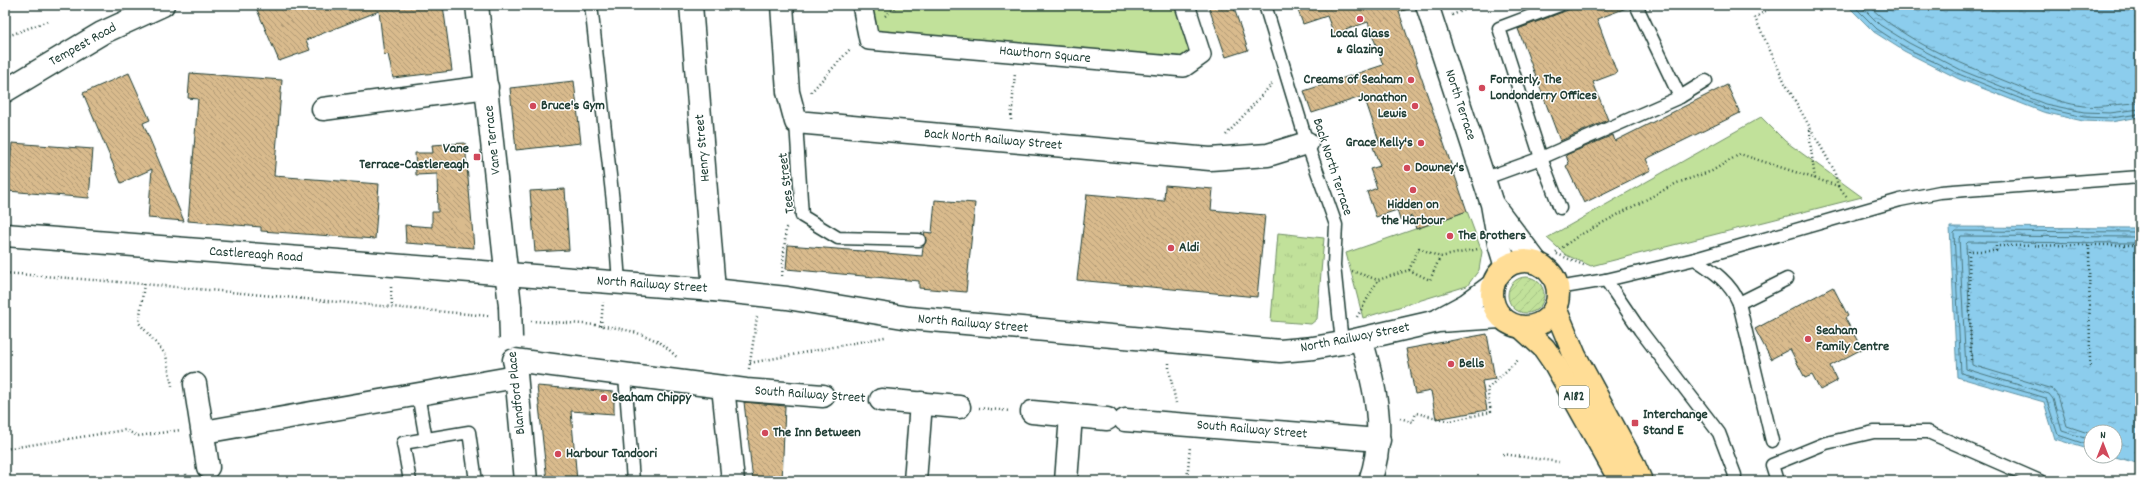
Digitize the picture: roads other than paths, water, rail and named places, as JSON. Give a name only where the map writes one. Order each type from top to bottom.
[{"type":"main road","points":[[1546,258],[1547,269],[1554,278],[1557,298],[1550,316],[1542,323],[1532,327],[1521,327],[1510,324],[1501,317],[1494,308],[1491,296],[1493,285],[1498,275],[1506,267],[1516,262],[1546,258]]},
{"type":"main road","name":"A182","points":[[1557,298],[1574,356],[1634,463],[1641,481]]},
{"type":"main road","name":"A182","points":[[1521,327],[1544,348],[1555,364],[1618,479]]},
{"type":"street","name":"Tempest Road","points":[[5,91],[102,33],[164,5]]},
{"type":"street","name":"Vane Terrace","points":[[477,5],[507,275],[509,314]]},
{"type":"street","name":"Henry Street","points":[[691,5],[714,290]]},
{"type":"street","points":[[782,5],[788,92],[796,122]]},
{"type":"street","name":"Hawthorn Square","points":[[862,5],[868,40],[1184,67],[1201,55],[1185,5]]},
{"type":"street","name":"North Terrace","points":[[1427,5],[1492,204],[1499,244],[1506,267]]},
{"type":"street","points":[[323,109],[487,87]]},
{"type":"street","name":"Back North Railway Street","points":[[796,122],[1210,160],[1268,155],[1307,143]]},
{"type":"street","name":"North Terrace","points":[[1492,204],[1546,258]]},
{"type":"street","name":"Castlereagh Road","points":[[5,235],[507,275]]},
{"type":"street","name":"North Railway Street","points":[[507,275],[714,290],[787,298],[909,318],[1280,351],[1313,348],[1352,341],[1438,321],[1501,317]]},
{"type":"street","name":"North Railway Street","points":[[1438,321],[1466,305],[1493,285]]},
{"type":"street","name":"Blandford Place","points":[[509,314],[526,481]]},
{"type":"street","points":[[1352,341],[1374,383],[1378,412],[1379,440],[1374,470],[1370,481]]},
{"type":"street","name":"South Railway Street","points":[[203,429],[418,394],[515,368],[625,376],[746,390],[823,396]]},
{"type":"street","points":[[195,384],[208,467]]},
{"type":"street","points":[[723,387],[733,481]]},
{"type":"street","name":"South Railway Street","points":[[881,400],[959,407]]},
{"type":"street","points":[[915,481],[921,404]]},
{"type":"street","name":"South Railway Street","points":[[1032,412],[1379,440]]},
{"type":"street","points":[[1066,481],[1071,416]]},
{"type":"lane","points":[[591,5],[613,202],[619,282]]},
{"type":"lane","name":"Back North Terrace","points":[[1265,5],[1286,69],[1307,143],[1336,225],[1334,265],[1352,341]]},
{"type":"lane","points":[[1560,5],[1499,28],[1541,158],[1560,208]]},
{"type":"lane","points":[[1636,5],[1680,97]]},
{"type":"lane","points":[[1484,179],[1541,158],[1680,97],[1706,81]]},
{"type":"lane","name":"Tees Street","points":[[796,122],[802,216],[838,238],[918,240]]},
{"type":"lane","points":[[1557,298],[1606,280],[1694,259],[1900,200],[1940,192],[2140,177]]},
{"type":"lane","points":[[1694,259],[1714,272],[1733,289],[1739,303],[1772,441]]},
{"type":"lane","points":[[1739,303],[1787,279]]},
{"type":"lane","points":[[1606,280],[1640,330],[1719,433],[1735,475],[1734,481]]},
{"type":"lane","points":[[625,376],[633,481]]},
{"type":"lane","points":[[418,394],[426,440]]},
{"type":"lane","points":[[410,481],[403,443],[469,432],[476,481]]},
{"type":"lane","points":[[1777,481],[1772,465],[1826,443],[1874,432],[1928,432],[2040,481]]},
{"type":"water","points":[[1847,5],[2140,5],[2140,117],[2111,122],[2083,121],[2043,112],[1959,79],[1904,51],[1874,32]]},
{"type":"water","points":[[1950,227],[2140,228],[2140,464],[2123,459],[2123,424],[2083,424],[2083,448],[2055,439],[2044,402],[1957,377]]},
{"type":"place","name":"Local Glass & Glazing","points":[[1360,19]]},
{"type":"place","name":"Creams of Seaham","points":[[1411,80]]},
{"type":"place","name":"Formerly, The Londonderry Offices","points":[[1482,88]]},
{"type":"place","name":"Bruce's Gym","points":[[533,106]]},
{"type":"place","name":"Jonathon Lewis","points":[[1415,106]]},
{"type":"place","name":"Grace Kelly's","points":[[1421,143]]},
{"type":"place","name":"Vane Terrace-Castlereagh","points":[[477,157]]},
{"type":"place","name":"Downey's","points":[[1407,168]]},
{"type":"place","name":"Hidden on the Harbour","points":[[1413,190]]},
{"type":"place","name":"The Brothers","points":[[1450,236]]},
{"type":"place","name":"Aldi","points":[[1171,248]]},
{"type":"place","name":"Seaham Family Centre","points":[[1808,339]]},
{"type":"place","name":"Bells","points":[[1451,364]]},
{"type":"place","name":"Seaham Chippy","points":[[604,398]]},
{"type":"place","name":"Interchange Stand E","points":[[1635,423]]},
{"type":"place","name":"The Inn Between","points":[[765,433]]},
{"type":"place","name":"Harbour Tandoori","points":[[558,454]]}]
